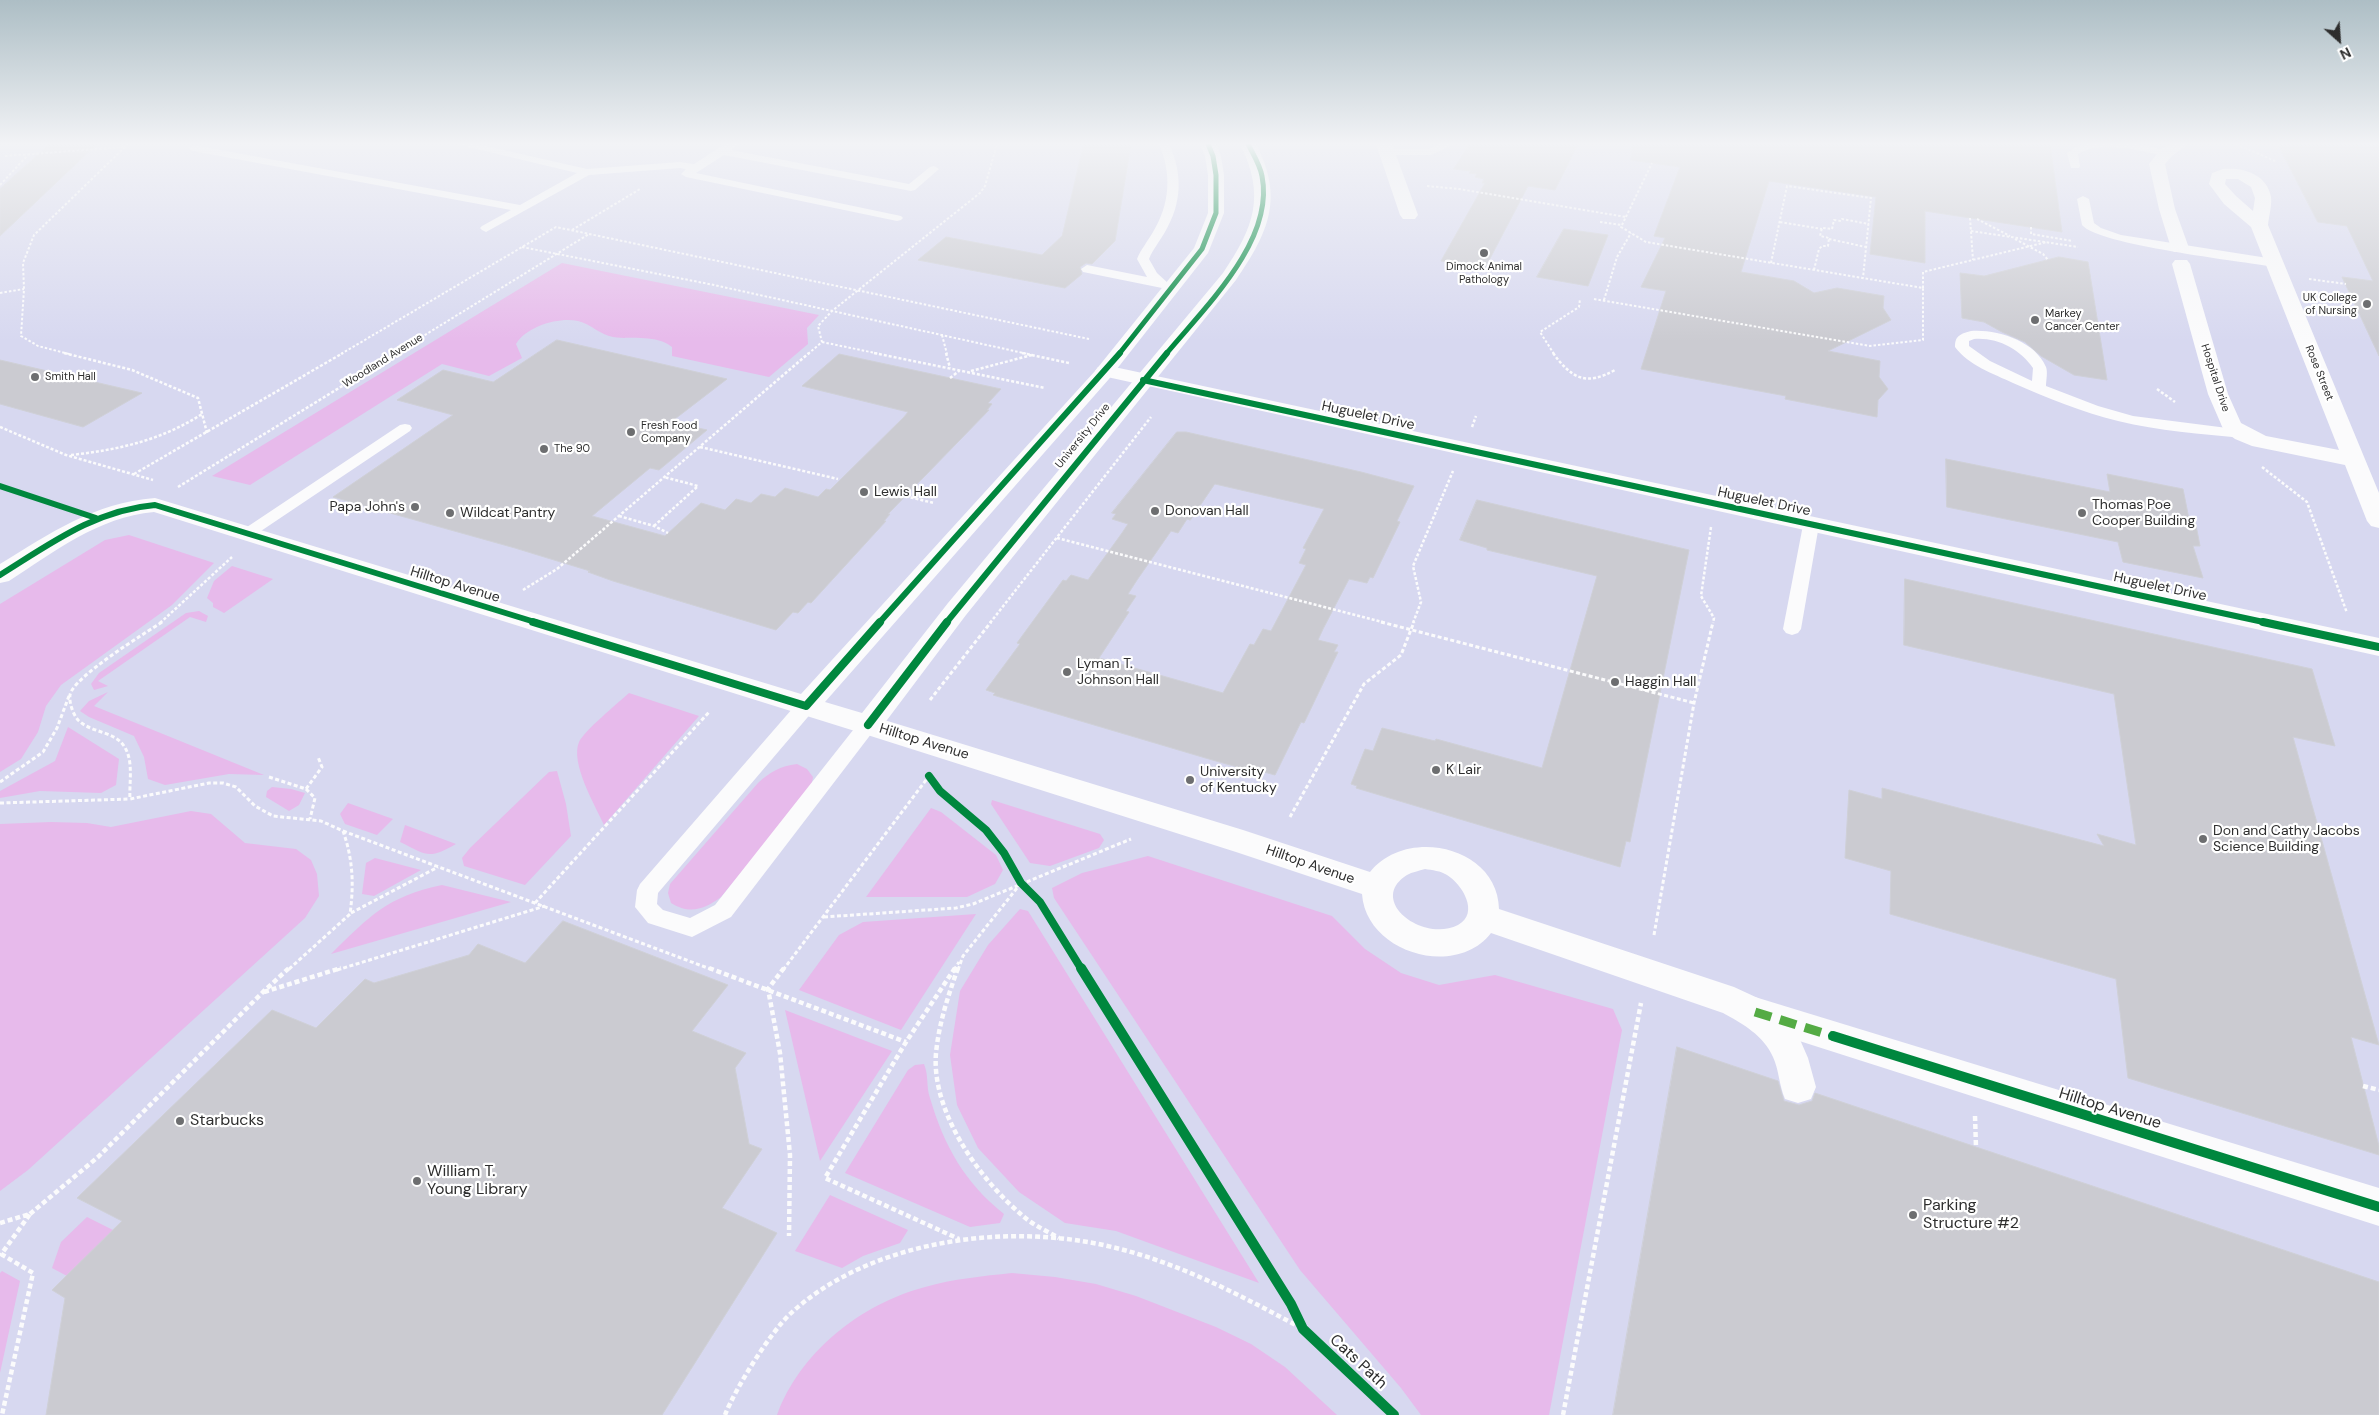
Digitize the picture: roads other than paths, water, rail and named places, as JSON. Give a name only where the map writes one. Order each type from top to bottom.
[{"type":"street","name":"University Drive","points":[[806,706],[1105,371],[1168,285],[1202,249],[1216,210]]},
{"type":"street","name":"University Drive","points":[[868,725],[957,609],[1230,276],[1246,253],[1259,220],[1260,210]]},
{"type":"street","points":[[1407,210],[1409,215]]},
{"type":"street","name":"Hospital Drive","points":[[2167,210],[2218,394],[2232,426],[2242,434]]},
{"type":"street","name":"Rose Street","points":[[2259,225],[2379,521]]},
{"type":"street","name":"Huguelet Drive","points":[[1105,371],[2379,647]]},
{"type":"street","points":[[2242,434],[2260,441],[2354,460]]},
{"type":"street","name":"Hilltop Avenue","points":[[0,575],[96,518],[126,507],[155,505],[1243,842],[1378,887]]},
{"type":"street","points":[[1425,857],[1442,860],[1458,866],[1476,883],[1485,903],[1484,917],[1477,928],[1466,937],[1452,942],[1435,944],[1418,941],[1403,935],[1390,925],[1381,913],[1377,900],[1378,887],[1384,874],[1395,865],[1409,859],[1425,857]]},
{"type":"street","points":[[1484,917],[1734,1002],[1755,1012],[1774,1028],[1784,1043],[1795,1063],[1798,1087]]},
{"type":"street","name":"Hilltop Avenue","points":[[1755,1012],[2379,1207]]},
{"type":"lane","points":[[486,228],[517,210]]},
{"type":"lane","points":[[858,210],[896,218]]},
{"type":"lane","points":[[1168,210],[1162,227],[1143,260],[1152,275],[1168,285]]},
{"type":"lane","points":[[2085,210],[2088,225],[2097,231],[2181,256],[2274,263]]},
{"type":"lane","points":[[1087,269],[1168,285]]},
{"type":"lane","points":[[2038,388],[2040,368],[2026,352],[1991,336],[1973,334],[1962,339],[1962,347],[1974,357],[2038,388],[2092,409],[2132,420],[2242,434]]},
{"type":"lane","points":[[246,533],[405,428]]},
{"type":"lane","points":[[1792,629],[1811,525]]},
{"type":"lane","points":[[806,706],[648,890],[646,907],[656,917],[692,928],[723,911],[868,725]]},
{"type":"place","name":"Dimock Animal Pathology","points":[[1484,253]]},
{"type":"place","name":"UK College of Nursing","points":[[2367,304]]},
{"type":"place","name":"Markey Cancer Center","points":[[2035,320]]},
{"type":"place","name":"Smith Hall","points":[[35,377]]},
{"type":"place","name":"Fresh Food Company","points":[[631,432]]},
{"type":"place","name":"The 90","points":[[544,449]]},
{"type":"place","name":"Lewis Hall","points":[[864,492]]},
{"type":"place","name":"Papa John's","points":[[415,507]]},
{"type":"place","name":"Donovan Hall","points":[[1155,511]]},
{"type":"place","name":"Wildcat Pantry","points":[[450,513]]},
{"type":"place","name":"Thomas Poe Cooper Building","points":[[2082,513]]},
{"type":"place","name":"Lyman T. Johnson Hall","points":[[1067,672]]},
{"type":"place","name":"Haggin Hall","points":[[1615,682]]},
{"type":"place","name":"K Lair","points":[[1436,770]]},
{"type":"place","name":"University of Kentucky","points":[[1190,780]]},
{"type":"place","name":"Don and Cathy Jacobs Science Building","points":[[2203,839]]},
{"type":"place","name":"Starbucks","points":[[180,1121]]},
{"type":"place","name":"William T. Young Library","points":[[417,1181]]},
{"type":"place","name":"Parking Structure #2","points":[[1913,1215]]}]
